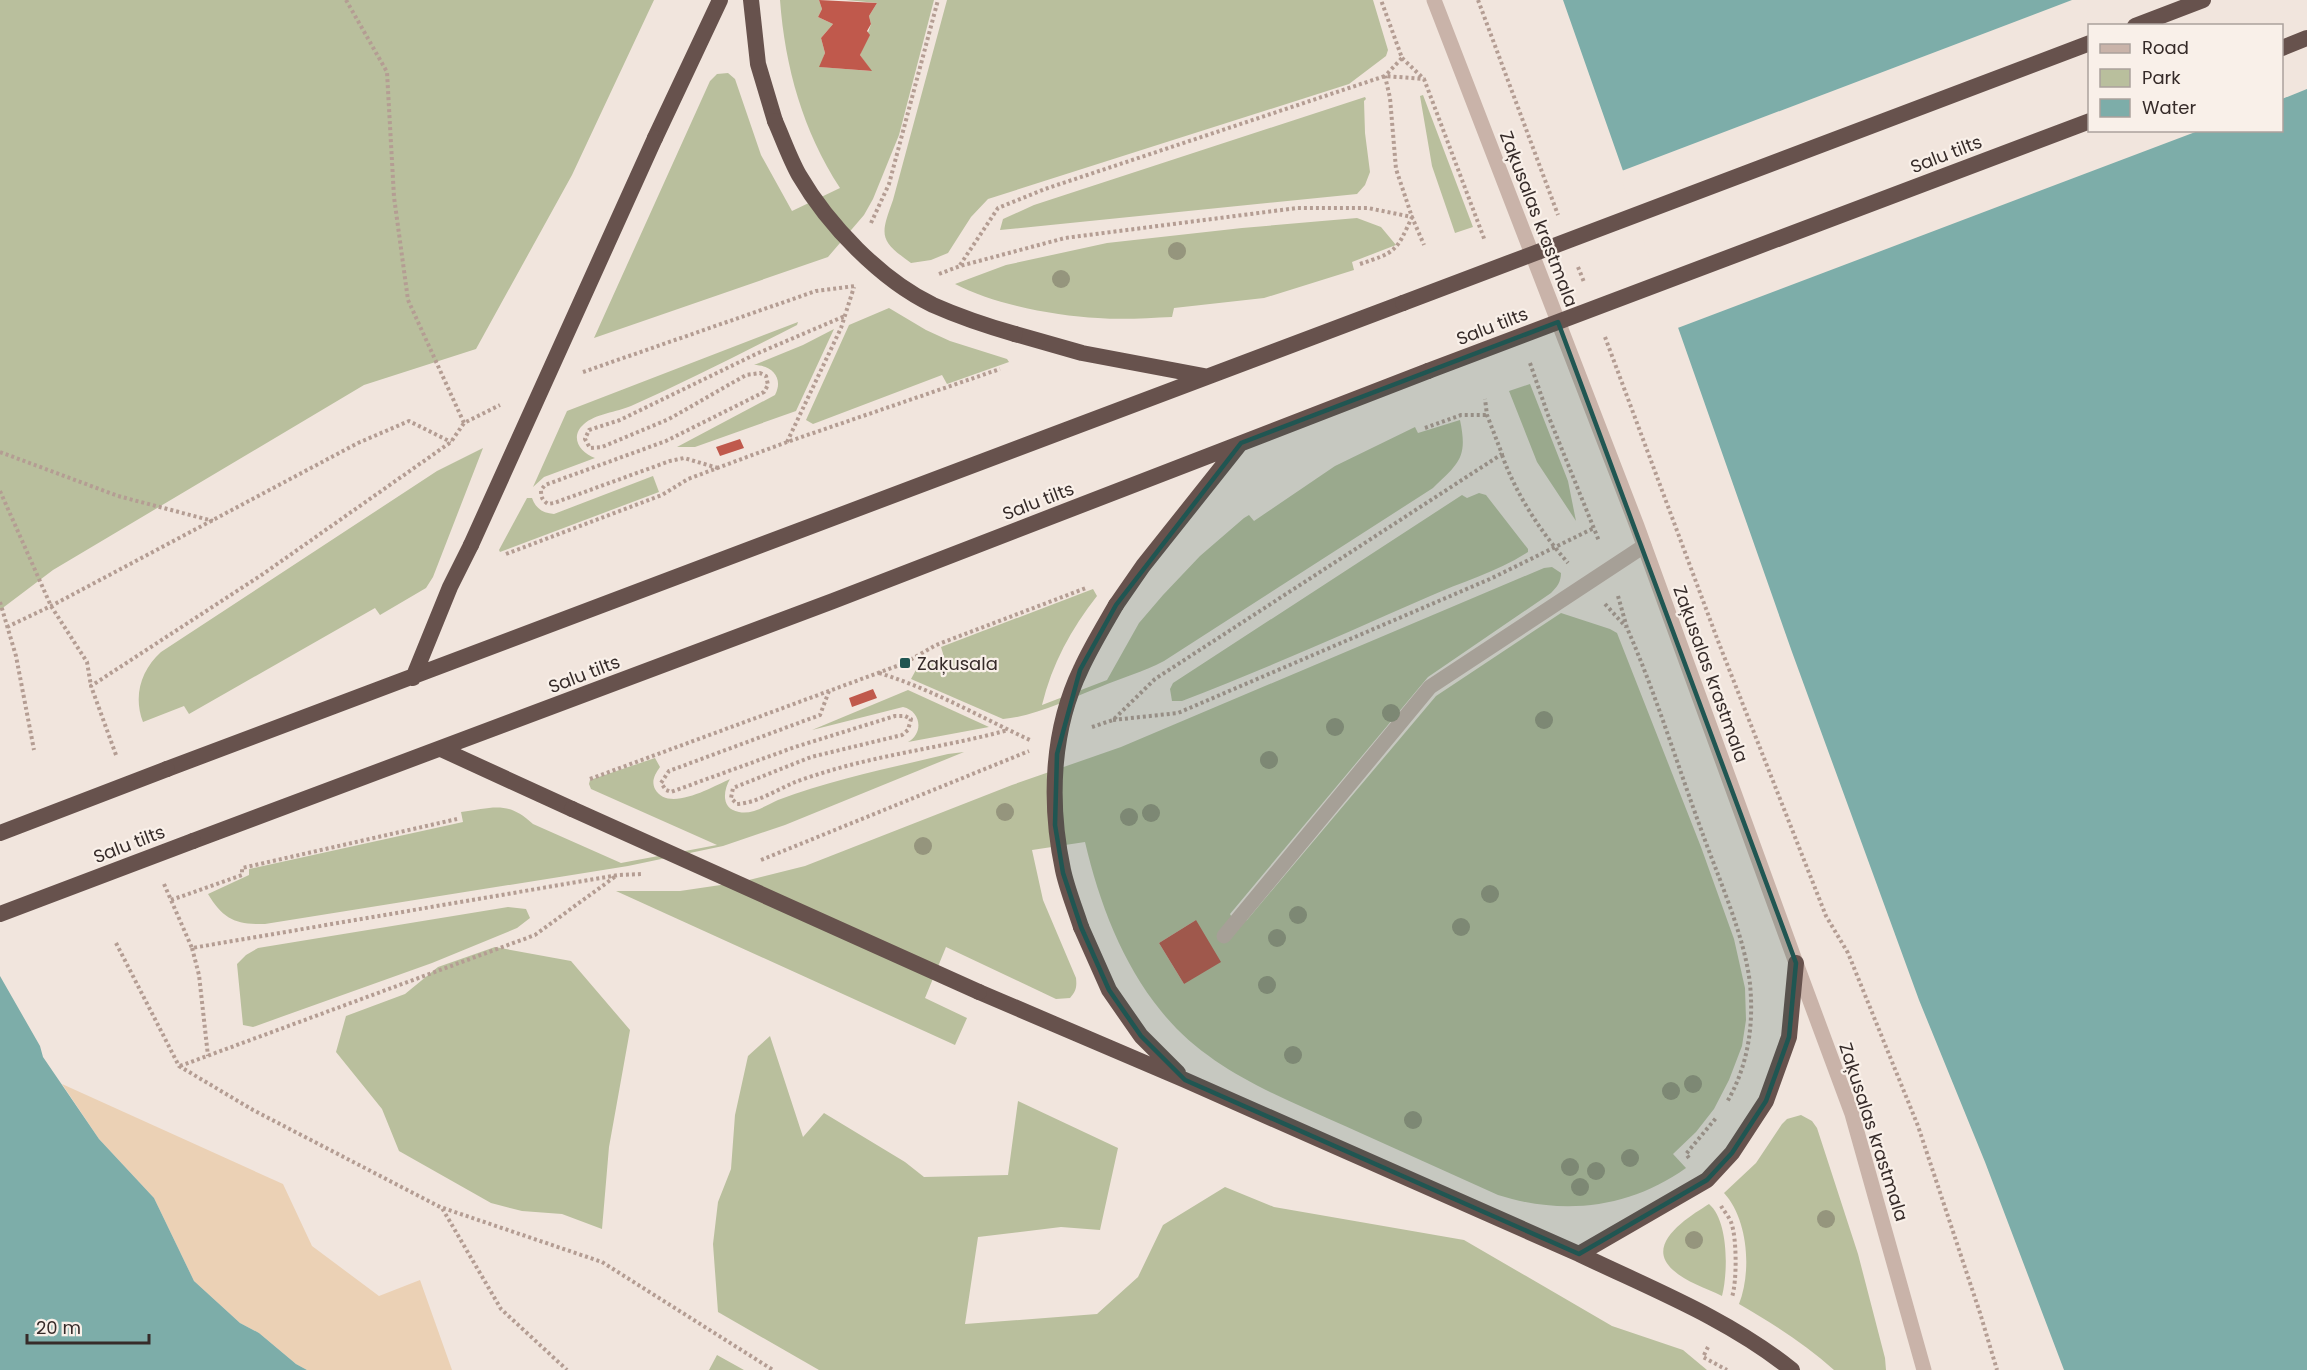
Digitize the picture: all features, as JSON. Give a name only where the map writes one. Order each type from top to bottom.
[{"type":"highway","points":[[413,678],[450,586],[720,0]]},
{"type":"highway","points":[[752,0],[758,64],[775,121],[798,174],[836,227],[871,261],[931,304],[972,321],[1082,352],[1205,376]]},
{"type":"highway","points":[[2140,24],[2202,0]]},
{"type":"highway","points":[[2283,48],[2307,38]]},
{"type":"highway","points":[[0,833],[2088,44]]},
{"type":"highway","name":"Salu tilts","points":[[0,914],[441,749],[1428,371],[2088,122]]},
{"type":"highway","points":[[1185,1080],[1142,1036],[1109,990],[1081,927],[1063,873],[1055,825],[1054,790],[1057,754],[1065,711],[1080,670],[1116,605],[1143,566],[1241,443]]},
{"type":"highway","points":[[441,749],[979,992],[1579,1254],[1720,1321],[1792,1370]]},
{"type":"highway","points":[[1579,1254],[1707,1180],[1732,1153],[1766,1101],[1789,1037],[1796,963]]},
{"type":"street","name":"Zaķusalas krastmala","points":[[1434,0],[1644,546],[1852,1114],[1924,1370]]},
{"type":"street","points":[[1224,936],[1430,687],[1644,546]]},
{"type":"path","points":[[346,0],[387,72],[394,196],[408,300],[464,423]]},
{"type":"path","points":[[866,233],[889,184],[938,0]]},
{"type":"path","points":[[1381,0],[1402,58],[1424,79],[1485,242]]},
{"type":"path","points":[[1478,0],[1563,226]]},
{"type":"path","points":[[1385,76],[1402,58]]},
{"type":"path","points":[[1385,76],[1390,98],[1396,169],[1424,245]]},
{"type":"path","points":[[960,266],[998,208],[1045,189],[1385,76],[1424,79]]},
{"type":"path","points":[[930,278],[960,266],[1065,238],[1297,208],[1368,208],[1412,217]]},
{"type":"path","points":[[1360,264],[1391,254],[1399,246],[1412,217]]},
{"type":"path","points":[[1575,260],[1588,293]]},
{"type":"path","points":[[787,442],[845,316],[855,275]]},
{"type":"path","points":[[572,376],[816,291],[865,285]]},
{"type":"path","points":[[718,468],[684,458],[554,503],[548,504],[543,501],[541,495],[541,489],[545,485],[666,441],[764,392],[768,385],[766,376],[760,373],[746,375],[669,419],[602,447],[590,448],[586,444],[585,439],[589,430],[620,420],[756,354],[845,316]]},
{"type":"path","points":[[1601,326],[1718,642],[1826,916],[1848,953],[1918,1126],[1997,1370]]},
{"type":"path","points":[[1527,354],[1548,415],[1610,568],[1627,628],[1725,895],[1744,955],[1750,982],[1751,1023],[1746,1058],[1734,1090],[1725,1105]]},
{"type":"path","points":[[506,554],[662,495],[688,479],[787,442],[1000,369]]},
{"type":"path","points":[[1485,399],[1487,415],[1510,478],[1546,536]]},
{"type":"path","points":[[91,686],[262,574],[451,442],[464,423],[507,402]]},
{"type":"path","points":[[1425,428],[1461,415],[1487,415]]},
{"type":"path","points":[[7,627],[51,606],[358,443],[409,421],[451,442]]},
{"type":"path","points":[[0,452],[118,496],[213,521]]},
{"type":"path","points":[[1113,720],[1155,679],[1502,454]]},
{"type":"path","points":[[0,491],[51,606],[87,662],[91,686],[116,755]]},
{"type":"path","points":[[1082,731],[1113,720],[1178,712],[1490,579],[1594,528]]},
{"type":"path","points":[[590,778],[905,663],[936,645],[1086,588]]},
{"type":"path","points":[[0,602],[16,656],[34,750]]},
{"type":"path","points":[[878,673],[909,682],[1034,741]]},
{"type":"path","points":[[830,691],[820,715],[669,771],[661,783],[666,790],[671,792],[795,747],[895,717],[905,716],[911,719],[908,730],[902,735],[811,757],[733,788],[731,798],[737,804],[747,804],[795,782],[834,770],[1008,730]]},
{"type":"path","points":[[759,861],[1031,750]]},
{"type":"path","points":[[171,900],[242,875],[242,868],[458,819]]},
{"type":"path","points":[[192,948],[618,875],[642,874]]},
{"type":"path","points":[[179,1066],[535,935],[618,875]]},
{"type":"path","points":[[164,884],[192,948],[199,975],[208,1056]]},
{"type":"path","points":[[116,943],[179,1066],[253,1110],[442,1208],[602,1262],[773,1370]]},
{"type":"path","points":[[1690,1158],[1686,1154],[1720,1113]]},
{"type":"path","points":[[1718,1202],[1731,1223],[1735,1277],[1731,1300]]},
{"type":"path","points":[[442,1208],[501,1309],[567,1370]]},
{"type":"path","points":[[1708,1347],[1703,1357],[1727,1370]]},
{"type":"highlighted area","points":[[1558,322],[1796,963],[1789,1037],[1766,1101],[1732,1153],[1707,1180],[1579,1254],[1185,1080],[1141,1036],[1109,990],[1081,927],[1063,873],[1055,825],[1057,754],[1080,670],[1116,605],[1241,443]]},
{"type":"green space","points":[[0,0],[654,0],[572,175],[476,349],[364,385],[53,570],[0,610]]},
{"type":"green space","points":[[780,0],[819,0],[822,9],[818,17],[833,24],[821,38],[825,53],[820,67],[871,71],[860,55],[871,24],[869,16],[877,3],[846,0],[934,0],[899,135],[873,199],[864,215],[828,257],[594,338],[710,81],[717,74],[728,73],[735,79],[761,155],[792,211],[840,188],[816,144],[798,98],[786,50]]},
{"type":"green space","points":[[947,0],[1373,0],[1388,50],[1386,56],[1349,84],[988,199],[971,217],[948,253],[931,260],[911,263],[888,242],[885,236],[886,222]]},
{"type":"green space","points":[[1423,95],[1473,227],[1455,233],[1432,166],[1420,96]]},
{"type":"green space","points":[[1365,97],[1365,133],[1370,172],[1365,185],[1357,194],[1000,230],[1003,219],[1034,205]]},
{"type":"green space","points":[[1357,218],[1381,227],[1396,245],[1352,262],[1354,270],[1264,298],[1174,308],[1172,317],[1117,319],[1062,315],[1005,303],[955,284],[1006,265],[1107,243]]},
{"type":"green space","points":[[889,308],[950,341],[1007,359],[1009,362],[947,384],[942,375],[813,424],[806,420],[849,325]]},
{"type":"green space","points":[[798,322],[797,325],[673,387],[631,406],[600,415],[584,424],[577,434],[578,444],[595,458],[544,477],[533,487],[567,411]]},
{"type":"green space","points":[[834,329],[796,411],[695,447],[677,447],[775,395],[778,383],[775,374],[766,367],[754,365],[803,345]]},
{"type":"green space","points":[[1530,384],[1568,481],[1576,521],[1537,462],[1509,391]]},
{"type":"green space","points":[[1460,420],[1462,452],[1455,466],[1433,488],[1156,665],[1040,711],[1003,719],[911,679],[917,668],[944,657],[941,647],[1093,589],[1097,596],[1079,621],[1064,648],[1051,675],[1042,705],[1107,680],[1139,623],[1200,556],[1244,518],[1249,515],[1254,521],[1335,466],[1415,427],[1418,433]]},
{"type":"green space","points":[[483,448],[433,577],[426,588],[380,615],[375,608],[189,714],[184,706],[143,722],[139,703],[141,684],[148,667],[161,652],[437,471]]},
{"type":"green space","points":[[653,476],[659,492],[500,552],[499,550],[527,498],[532,498],[540,510],[554,514]]},
{"type":"green space","points":[[1479,493],[1486,495],[1528,552],[1492,571],[1275,664],[1182,701],[1172,701],[1170,689],[1173,683],[1462,495],[1467,498]]},
{"type":"green space","points":[[1552,567],[1561,573],[1559,582],[1553,591],[1428,677],[1230,914],[1236,925],[1247,920],[1436,696],[1561,613],[1617,633],[1701,847],[1734,939],[1745,988],[1746,1020],[1742,1046],[1729,1080],[1714,1109],[1696,1132],[1673,1154],[1686,1168],[1665,1182],[1642,1192],[1619,1200],[1572,1206],[1523,1202],[1498,1195],[1270,1092],[1222,1065],[1180,1032],[1161,1011],[1135,973],[1105,909],[1085,842],[1032,850],[1043,900],[1076,978],[1074,993],[1070,998],[1056,999],[946,947],[925,998],[967,1018],[955,1045],[616,891],[680,891],[741,882],[805,866],[1012,785],[1121,747],[1544,568]],"holes":[[[1196,920],[1184,984],[1159,943]]]},
{"type":"green space","points":[[908,690],[989,727],[908,742],[916,733],[918,723],[914,713],[903,707],[812,730]]},
{"type":"green space","points":[[964,752],[785,825],[723,846],[628,866],[265,924],[238,922],[231,919],[219,909],[208,894],[249,875],[249,869],[463,822],[461,812],[491,808],[515,811],[533,824],[621,863],[717,845],[591,789],[590,780],[655,758],[660,767],[653,783],[661,796],[670,799],[691,796],[730,779],[725,794],[726,803],[733,810],[744,813],[841,780]]},
{"type":"green space","points":[[508,907],[526,909],[530,918],[517,928],[432,963],[253,1027],[243,1025],[237,964],[258,948]]},
{"type":"green space","points":[[495,947],[571,961],[630,1030],[609,1147],[602,1229],[562,1214],[522,1211],[491,1203],[399,1151],[382,1109],[336,1052],[346,1016],[405,994],[438,967]]},
{"type":"green space","points":[[770,1036],[803,1137],[824,1113],[905,1162],[924,1177],[1008,1175],[1018,1101],[1118,1148],[1100,1230],[1061,1227],[978,1237],[965,1324],[1097,1314],[1138,1277],[1163,1225],[1225,1187],[1274,1207],[1464,1240],[1612,1326],[1683,1350],[1707,1370],[819,1370],[718,1312],[713,1244],[718,1202],[731,1169],[735,1115],[748,1056]]},
{"type":"green space","points":[[1801,1115],[1812,1121],[1817,1128],[1858,1254],[1885,1358],[1886,1370],[1834,1370],[1788,1334],[1739,1304],[1746,1276],[1743,1231],[1732,1204],[1724,1193],[1756,1163],[1782,1124],[1787,1119]]},
{"type":"green space","points":[[1709,1204],[1716,1212],[1720,1222],[1725,1248],[1726,1261],[1722,1296],[1678,1274],[1665,1260],[1663,1250],[1666,1241],[1681,1223]]},
{"type":"green space","points":[[717,1355],[744,1370],[709,1370]]},
{"type":"sand","points":[[62,1084],[283,1184],[312,1246],[379,1296],[420,1280],[452,1370],[307,1370],[296,1364],[259,1333],[240,1323],[194,1281],[154,1198],[99,1139]]},
{"type":"water","points":[[1563,0],[2307,0],[2307,1370],[2064,1370],[1985,1162],[1919,1000],[1792,652]]},
{"type":"water","points":[[0,976],[40,1046],[43,1057],[99,1139],[154,1198],[194,1281],[240,1323],[259,1333],[296,1364],[307,1370],[0,1370]]},
{"type":"pier","points":[[2072,0],[2307,0],[2307,89],[2283,99],[2283,24],[2088,24],[2088,132],[2195,132],[1675,329],[1619,172]]},
{"type":"building","points":[[819,0],[877,3],[869,16],[871,24],[867,31],[870,35],[860,55],[872,71],[819,67],[825,53],[821,38],[833,24],[818,17],[822,9]]},
{"type":"building","points":[[740,439],[744,448],[720,456],[716,447]]},
{"type":"building","points":[[873,689],[877,698],[852,707],[849,698]]},
{"type":"building","points":[[1196,920],[1221,962],[1184,984],[1159,943]]},
{"type":"place","name":"Zaķusala","points":[[905,663]]}]
